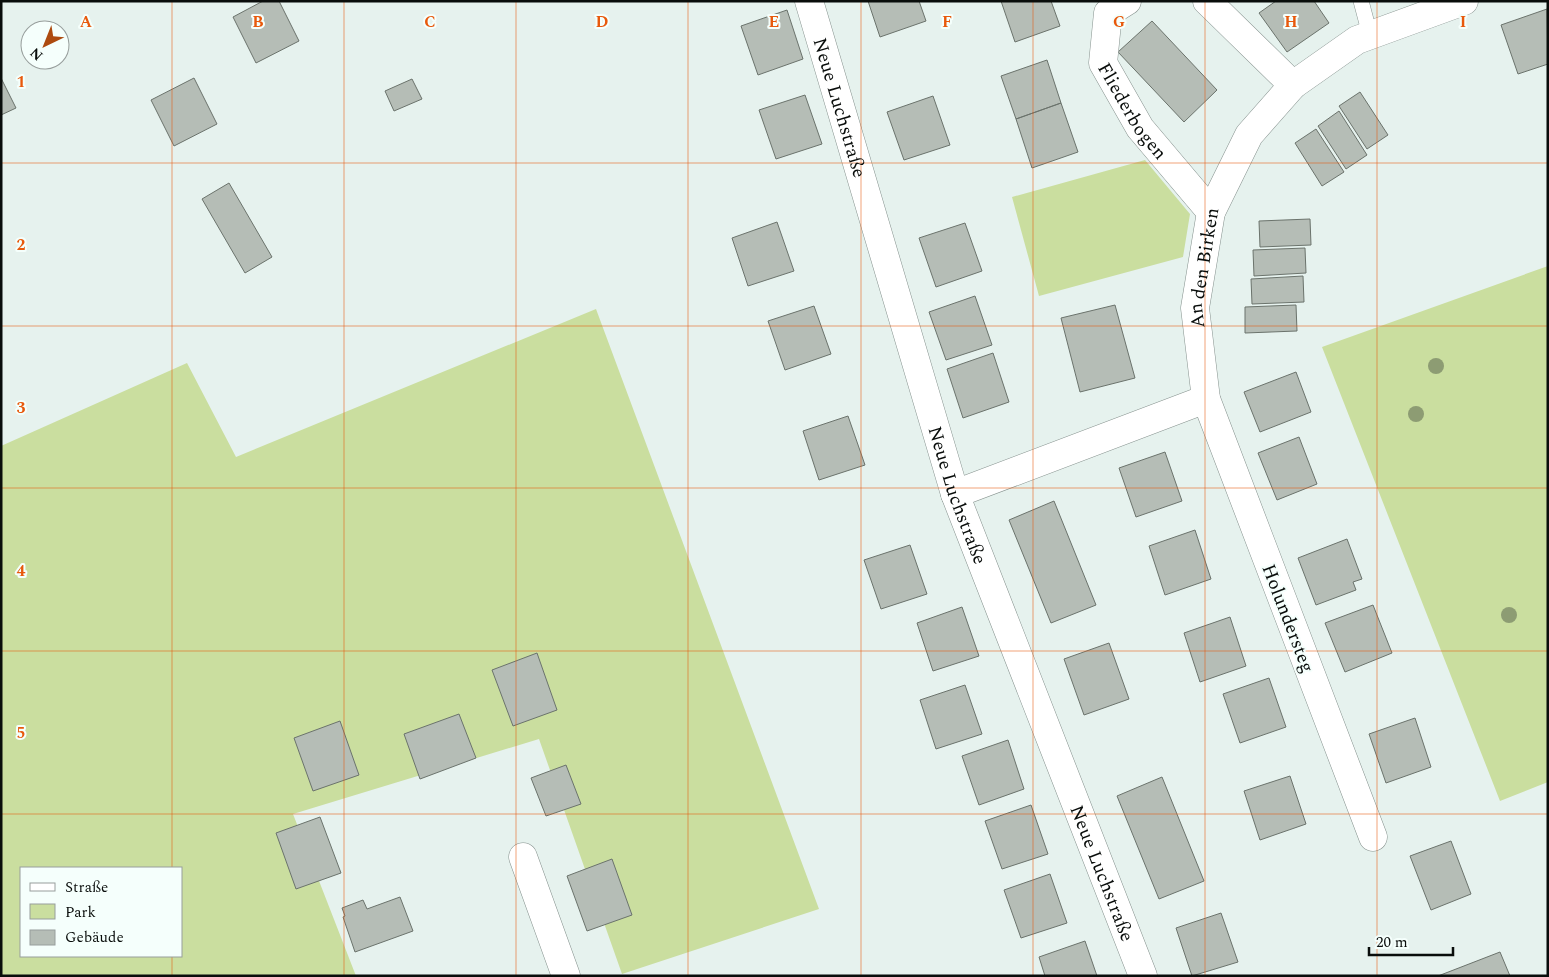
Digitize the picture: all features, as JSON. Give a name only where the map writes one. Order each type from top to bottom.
[{"type":"street","name":"Neue Luchstraße","points":[[809,1],[955,494],[1143,976]]},
{"type":"street","name":"Fliederbogen","points":[[1127,1],[1108,13],[1103,63],[1140,128],[1211,212]]},
{"type":"street","points":[[1207,1],[1293,85]]},
{"type":"street","name":"An den Birken","points":[[1206,399],[1195,308],[1211,212],[1249,136],[1293,85],[1357,40],[1464,1]]},
{"type":"street","points":[[955,494],[1206,399]]},
{"type":"street","name":"Holundersteg","points":[[1206,399],[1372,837]]},
{"type":"street","points":[[522,857],[566,976]]},
{"type":"lane","points":[[1361,1],[1370,35]]},
{"type":"green space","points":[[1145,160],[1190,214],[1183,257],[1039,296],[1012,197]]},
{"type":"green space","points":[[1548,266],[1548,782],[1500,801],[1322,347]]},
{"type":"green space","points":[[596,309],[819,909],[622,974],[539,739],[293,814],[356,976],[1,976],[1,446],[187,363],[236,457]]},
{"type":"building","points":[[263,1],[279,1],[299,41],[256,63],[233,17]]},
{"type":"building","points":[[868,1],[919,1],[926,21],[880,37]]},
{"type":"building","points":[[1001,1],[1051,1],[1060,26],[1015,42]]},
{"type":"building","points":[[1276,1],[1314,1],[1329,23],[1287,52],[1259,13]]},
{"type":"building","points":[[1547,9],[1548,64],[1518,74],[1501,25]]},
{"type":"building","points":[[787,10],[803,59],[758,75],[741,26]]},
{"type":"building","points":[[1152,21],[1217,90],[1184,122],[1118,52]]},
{"type":"building","points":[[1047,60],[1061,103],[1016,119],[1001,76]]},
{"type":"building","points":[[1,78],[16,108],[1,115]]},
{"type":"building","points":[[194,78],[217,124],[174,146],[151,100]]},
{"type":"building","points":[[412,79],[422,99],[394,111],[385,91]]},
{"type":"building","points":[[1360,92],[1388,135],[1367,149],[1339,106]]},
{"type":"building","points":[[805,95],[822,144],[776,159],[759,110]]},
{"type":"building","points":[[933,96],[950,145],[904,160],[887,112]]},
{"type":"building","points":[[1061,103],[1078,152],[1032,168],[1016,119]]},
{"type":"building","points":[[1339,111],[1367,155],[1346,169],[1318,126]]},
{"type":"building","points":[[1316,129],[1344,172],[1322,186],[1295,143]]},
{"type":"building","points":[[229,183],[272,257],[245,273],[202,199]]},
{"type":"building","points":[[1310,219],[1311,245],[1260,247],[1259,221]]},
{"type":"building","points":[[777,222],[794,271],[748,286],[732,238]]},
{"type":"building","points":[[965,223],[982,271],[936,287],[919,238]]},
{"type":"building","points":[[1305,248],[1306,273],[1254,276],[1253,250]]},
{"type":"building","points":[[1303,276],[1304,302],[1252,304],[1251,279]]},
{"type":"building","points":[[975,296],[992,345],[946,360],[929,312]]},
{"type":"building","points":[[1115,305],[1135,378],[1080,392],[1061,318]]},
{"type":"building","points":[[1296,305],[1297,331],[1245,333],[1245,307]]},
{"type":"building","points":[[814,306],[831,354],[785,370],[768,321]]},
{"type":"building","points":[[993,353],[1009,402],[963,418],[947,369]]},
{"type":"building","points":[[1296,372],[1311,412],[1260,432],[1244,392]]},
{"type":"building","points":[[848,416],[865,465],[819,480],[803,431]]},
{"type":"building","points":[[1299,437],[1317,484],[1277,500],[1258,453]]},
{"type":"building","points":[[1165,452],[1182,501],[1136,517],[1119,468]]},
{"type":"building","points":[[1054,501],[1096,605],[1051,623],[1009,520]]},
{"type":"building","points":[[1195,530],[1211,579],[1165,595],[1149,546]]},
{"type":"building","points":[[1347,539],[1362,579],[1353,582],[1356,590],[1316,605],[1298,558]]},
{"type":"building","points":[[910,545],[927,594],[881,609],[864,560]]},
{"type":"building","points":[[1373,605],[1392,653],[1345,672],[1325,623]]},
{"type":"building","points":[[962,607],[979,656],[933,671],[917,623]]},
{"type":"building","points":[[1230,617],[1246,666],[1200,682],[1184,633]]},
{"type":"building","points":[[1109,643],[1129,699],[1084,715],[1064,659]]},
{"type":"building","points":[[537,653],[557,710],[513,726],[492,670]]},
{"type":"building","points":[[1269,678],[1286,727],[1240,743],[1223,694]]},
{"type":"building","points":[[965,685],[982,734],[936,749],[920,700]]},
{"type":"building","points":[[459,714],[476,758],[420,779],[404,734]]},
{"type":"building","points":[[1415,718],[1431,767],[1386,783],[1369,734]]},
{"type":"building","points":[[340,721],[359,775],[313,791],[294,738]]},
{"type":"building","points":[[1008,740],[1024,789],[979,805],[962,756]]},
{"type":"building","points":[[566,765],[581,804],[546,816],[531,778]]},
{"type":"building","points":[[1290,776],[1306,824],[1260,840],[1244,791]]},
{"type":"building","points":[[1162,777],[1204,881],[1159,899],[1117,796]]},
{"type":"building","points":[[1031,805],[1048,854],[1002,869],[985,821]]},
{"type":"building","points":[[320,817],[341,873],[296,889],[276,833]]},
{"type":"building","points":[[1451,841],[1471,894],[1431,910],[1410,856]]},
{"type":"building","points":[[612,859],[632,915],[587,931],[567,876]]},
{"type":"building","points":[[1050,874],[1067,923],[1021,938],[1004,890]]},
{"type":"building","points":[[400,897],[413,931],[355,952],[343,917],[345,916],[342,908],[363,900],[367,909]]},
{"type":"building","points":[[1221,913],[1238,962],[1192,976],[1176,928]]},
{"type":"building","points":[[1085,941],[1097,976],[1045,976],[1039,957]]},
{"type":"building","points":[[1500,952],[1510,976],[1438,976]]}]
